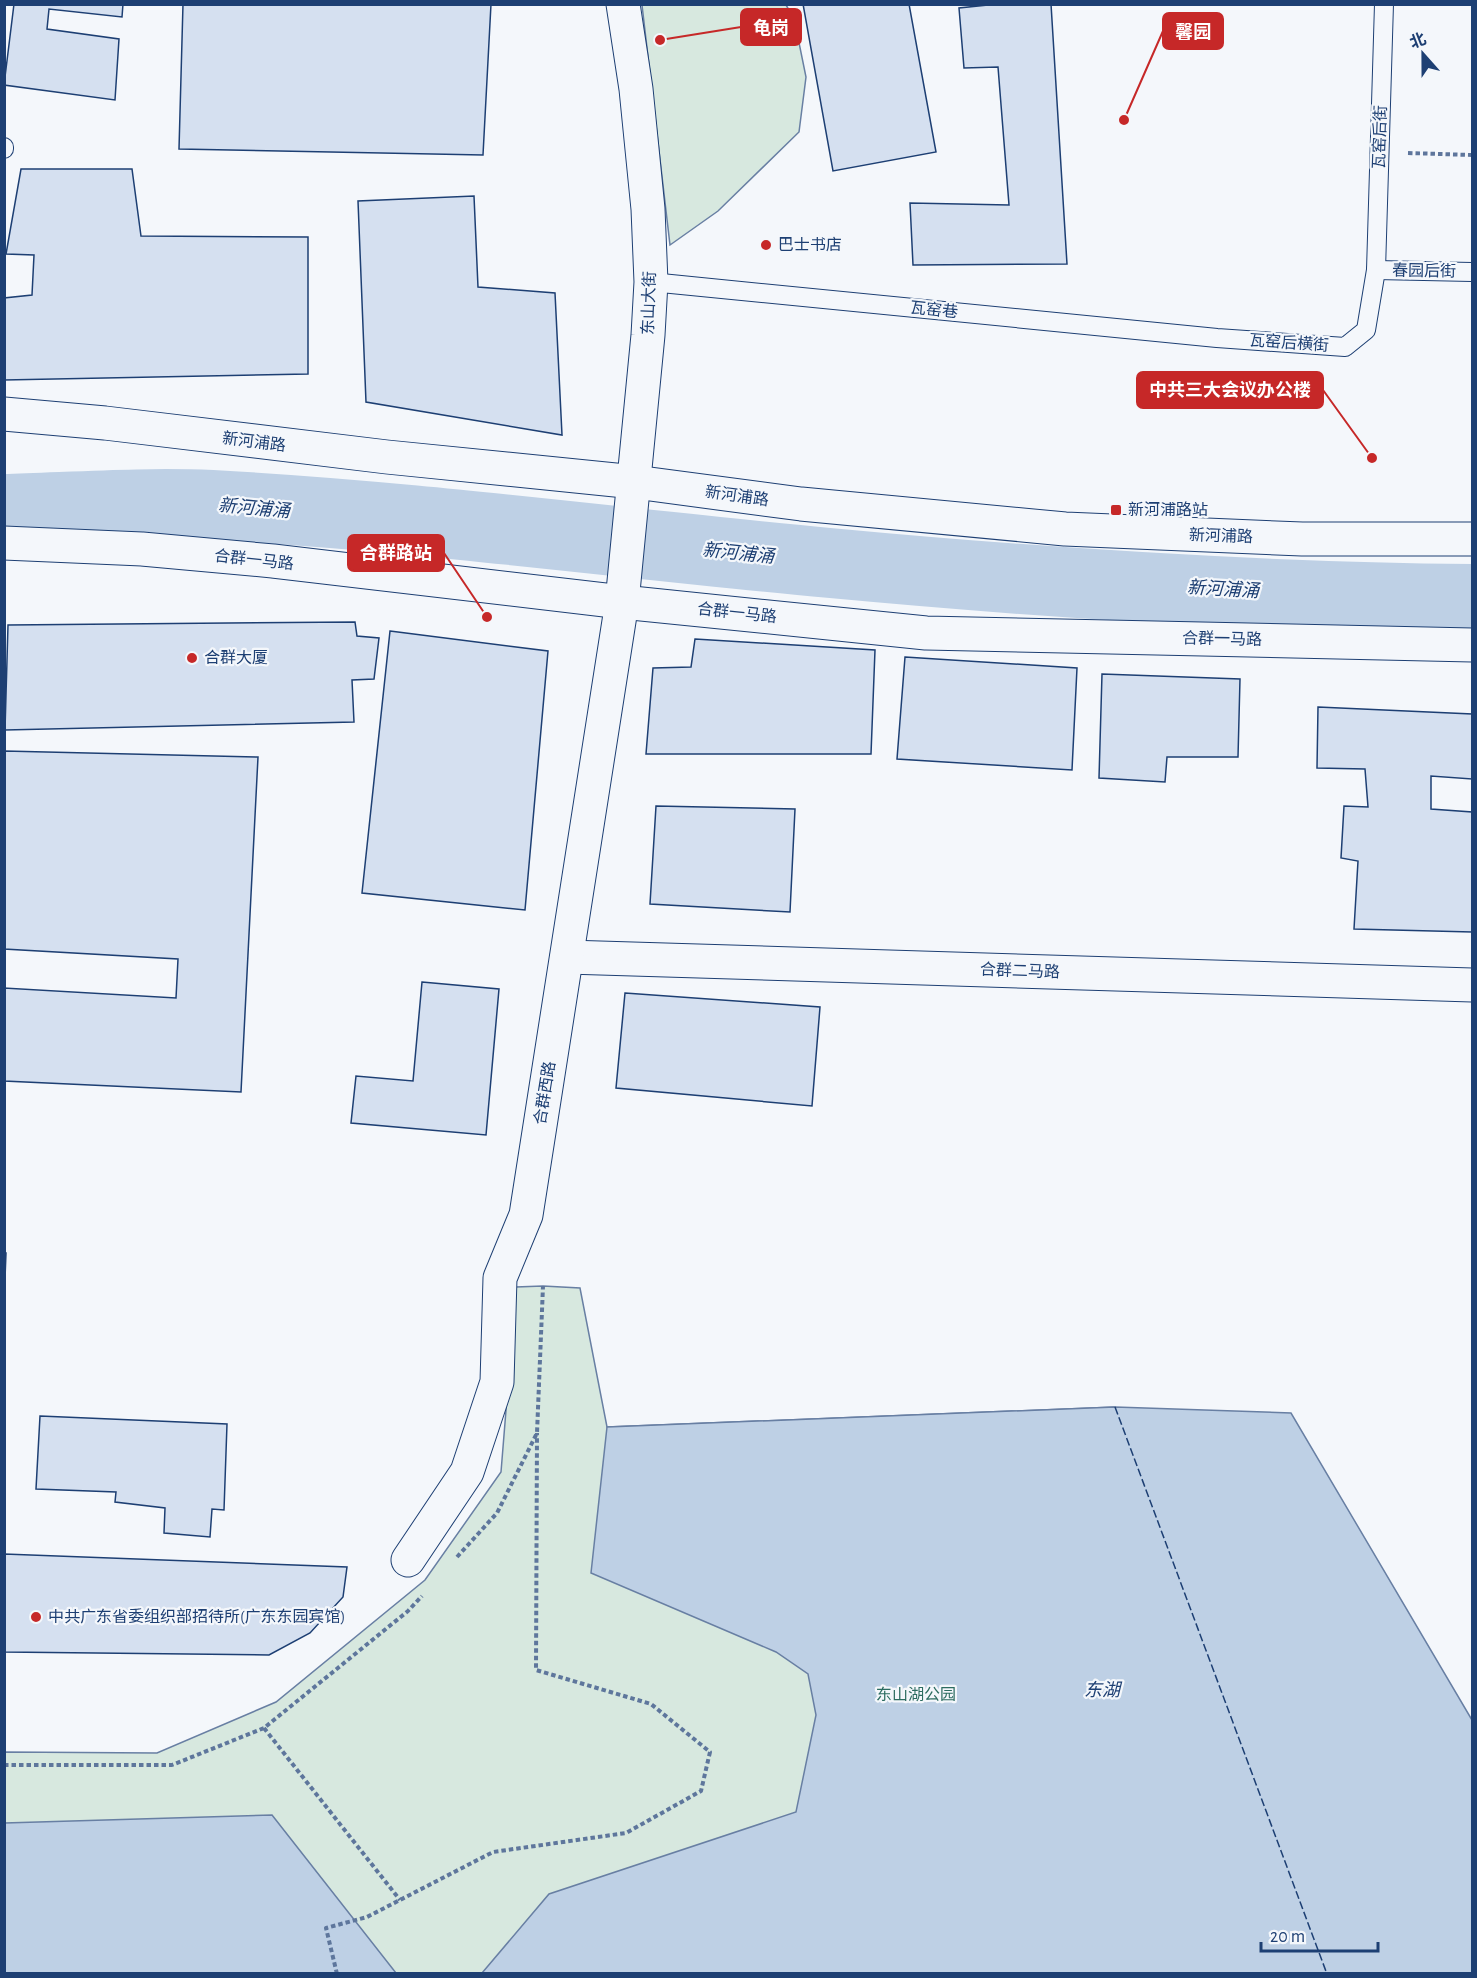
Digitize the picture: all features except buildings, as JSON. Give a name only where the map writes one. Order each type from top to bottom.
[{"type":"street","name":"东山大街","points":[[622,602],[635,482],[651,282],[644,163],[623,4]]},
{"type":"street","name":"新河浦路","points":[[4,414],[105,423],[387,458],[635,482],[801,504],[1065,529],[1302,539],[1473,539]]},
{"type":"street","name":"合群一马路","points":[[4,543],[142,549],[273,561],[622,602],[926,633],[1473,645]]},
{"type":"street","name":"合群西路","points":[[408,1560],[468,1472],[497,1382],[500,1278],[526,1215],[622,602]]},
{"type":"street","name":"合群二马路","points":[[567,957],[1473,985]]},
{"type":"lane","name":"瓦窑后街","points":[[1376,270],[1384,4]]},
{"type":"lane","name":"春园后街","points":[[1376,270],[1473,272]]},
{"type":"lane","name":"瓦窑后横街","points":[[1217,338],[1345,347],[1366,330],[1376,270]]},
{"type":"lane","name":"瓦窑巷","points":[[651,282],[1217,338]]},
{"type":"path","points":[[1380,152],[1473,154]]},
{"type":"path","points":[[338,1974],[326,1928],[367,1917],[493,1852],[626,1833],[701,1791],[710,1752],[651,1704],[536,1670],[537,1432],[543,1286]]},
{"type":"path","points":[[453,1562],[497,1513],[537,1432]]},
{"type":"path","points":[[4,1765],[172,1765],[264,1728],[408,1611],[423,1594]]},
{"type":"path","points":[[264,1728],[400,1900]]},
{"type":"green space","points":[[642,5],[786,5],[794,18],[806,77],[799,132],[718,211],[670,245]]},
{"type":"green space","name":"东山湖公园","points":[[516,1287],[580,1288],[607,1427],[1115,1407],[1327,1974],[5,1974],[5,1752],[157,1753],[276,1702],[425,1580],[501,1472]]},
{"type":"water","name":"东湖","points":[[1115,1407],[1291,1413],[1472,1720],[1472,1973],[482,1973],[549,1894],[796,1812],[816,1715],[808,1674],[776,1652],[591,1573],[607,1427]]},
{"type":"water","points":[[272,1815],[396,1973],[5,1973],[5,1823]]},
{"type":"waterway","name":"新河浦涌","points":[[4,509],[134,504],[212,505],[367,516],[753,556],[990,577],[1231,592],[1472,599]]},
{"type":"fence","points":[[1115,1407],[1327,1974]]},
{"type":"place","name":"龟岗","points":[[660,40]]},
{"type":"place","name":"馨园","points":[[1124,120]]},
{"type":"place","name":"巴士书店","points":[[766,245]]},
{"type":"place","name":"中共三大会议办公楼","points":[[1372,458]]},
{"type":"place","name":"新河浦路站","points":[[1116,510]]},
{"type":"place","name":"合群路站","points":[[487,617]]},
{"type":"place","name":"合群大厦","points":[[192,658]]},
{"type":"place","name":"中共广东省委组织部招待所(广东东园宾馆)","points":[[36,1617]]}]
